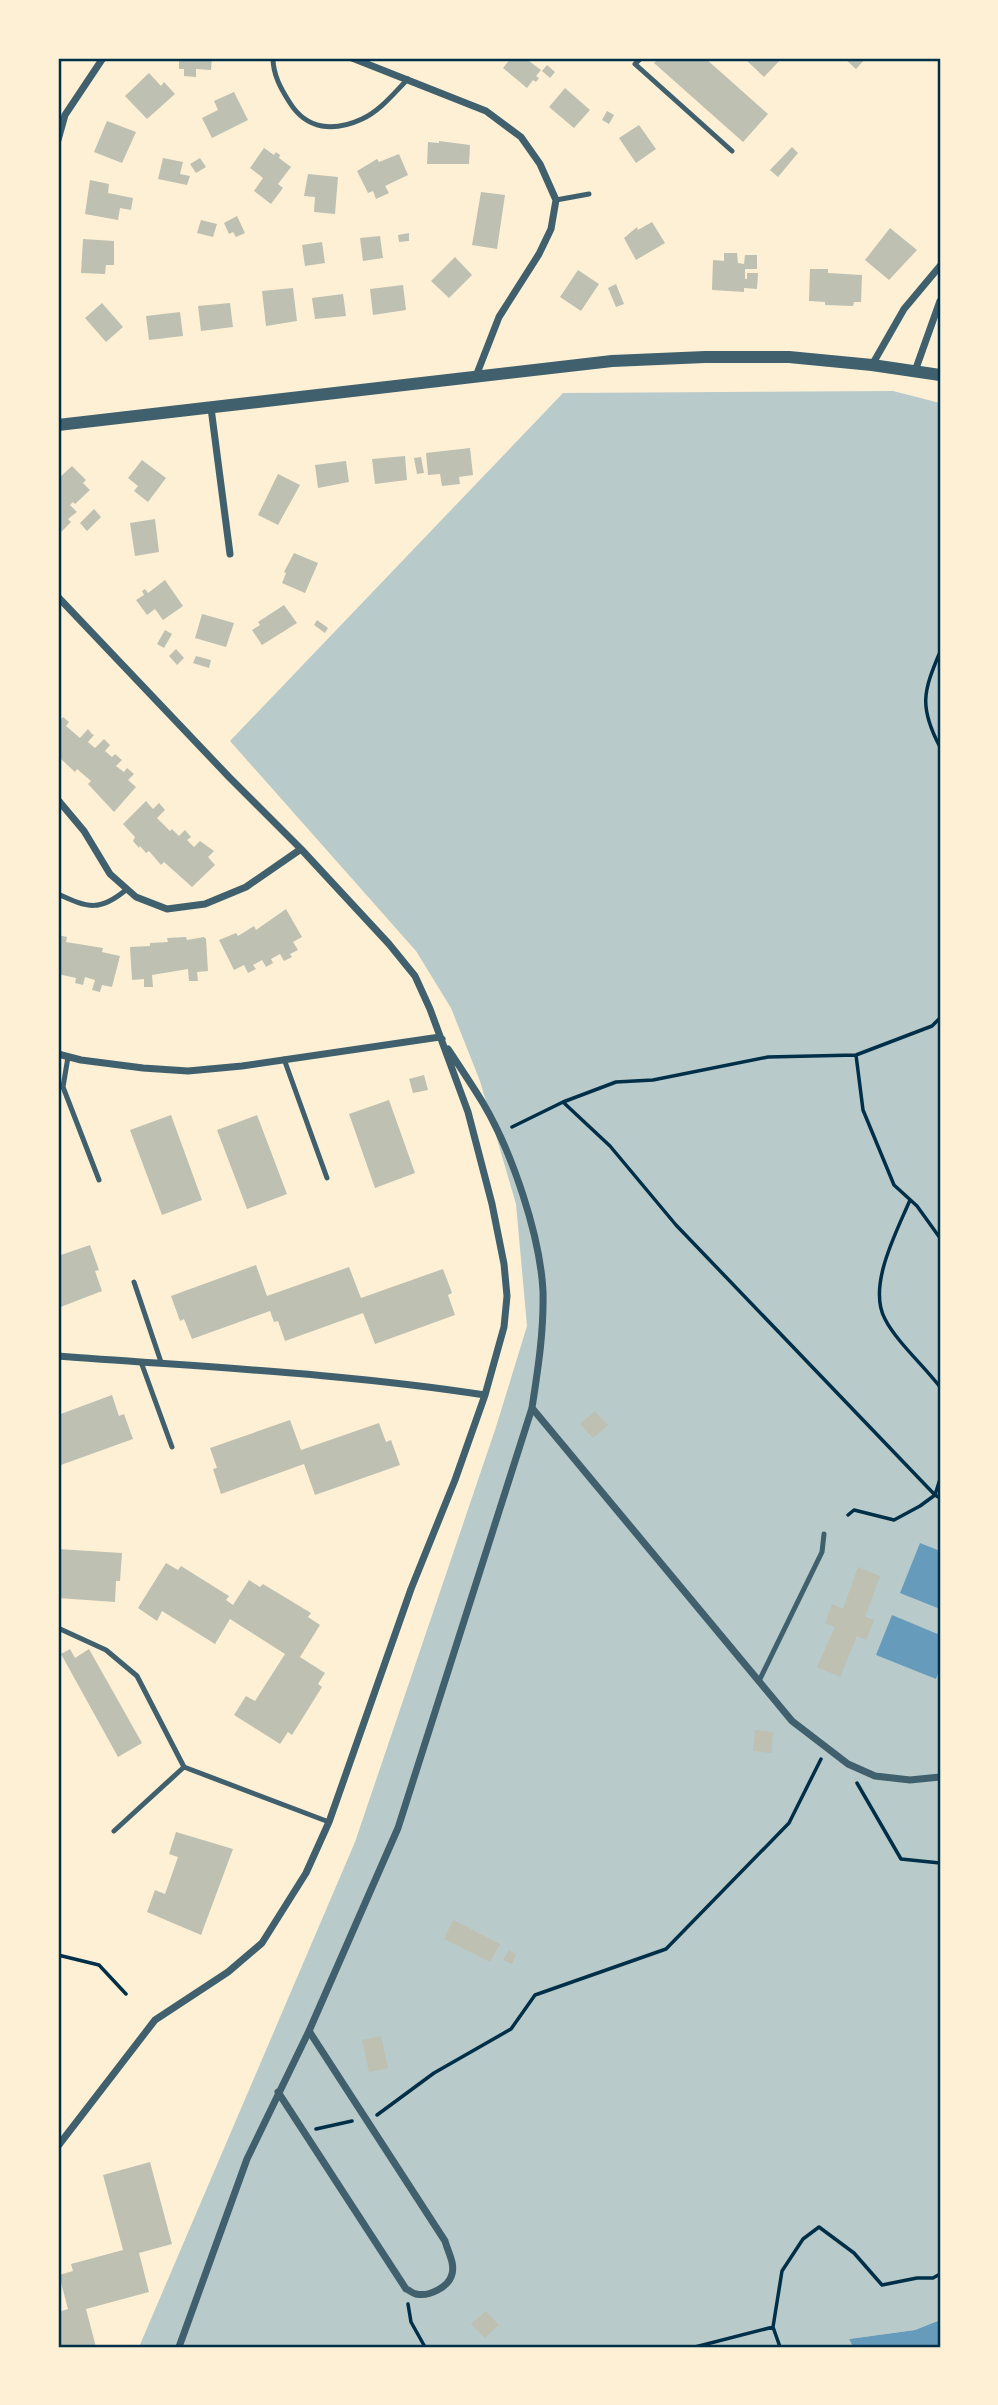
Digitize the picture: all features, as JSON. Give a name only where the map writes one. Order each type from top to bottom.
[{"type":"street","points":[[58,140],[65,115],[103,58]]},
{"type":"street","points":[[352,58],[486,111],[521,137],[540,164],[556,201],[551,229],[539,254],[499,317],[476,376]]},
{"type":"street","points":[[872,365],[904,309],[940,266]]},
{"type":"street","points":[[915,370],[940,301]]},
{"type":"street","points":[[58,425],[612,361],[789,357],[940,375]]},
{"type":"street","points":[[211,408],[230,554]]},
{"type":"street","points":[[58,597],[301,849],[415,976],[468,1112],[492,1204],[504,1264],[507,1296],[504,1327],[485,1395],[455,1480],[411,1589],[329,1822],[306,1874],[262,1943],[228,1972],[155,2020],[58,2146]]},
{"type":"street","points":[[58,800],[84,831],[110,874],[136,897],[167,909],[205,904],[246,887],[301,849]]},
{"type":"street","points":[[58,1054],[143,1068],[188,1071],[242,1066],[440,1037]]},
{"type":"street","points":[[179,2347],[247,2159],[309,2031],[398,1828],[532,1408],[543,1316],[542,1288],[534,1237],[514,1171],[485,1105],[440,1037]]},
{"type":"street","points":[[58,1356],[402,1382],[485,1395]]},
{"type":"street","points":[[532,1408],[792,1721],[848,1764],[875,1776],[910,1780],[940,1777]]},
{"type":"street","points":[[278,2092],[406,2289],[416,2294],[443,2288],[452,2277],[453,2264],[445,2241],[309,2031]]},
{"type":"lane","points":[[273,58],[278,85],[298,116],[314,125],[334,127],[363,119],[384,104],[408,79]]},
{"type":"lane","points":[[641,58],[635,64],[732,150]]},
{"type":"lane","points":[[556,201],[589,194]]},
{"type":"lane","points":[[58,894],[83,906],[97,906],[112,901],[127,889]]},
{"type":"lane","points":[[68,1057],[63,1087],[99,1180]]},
{"type":"lane","points":[[284,1059],[327,1178]]},
{"type":"lane","points":[[134,1282],[161,1362]]},
{"type":"lane","points":[[141,1362],[172,1447]]},
{"type":"lane","points":[[759,1681],[822,1552],[824,1534]]},
{"type":"lane","points":[[58,1628],[106,1650],[137,1676],[184,1767],[329,1822]]},
{"type":"lane","points":[[114,1830],[184,1767]]},
{"type":"path","points":[[940,652],[924,696],[931,729],[940,747]]},
{"type":"path","points":[[512,1127],[563,1102],[616,1082],[653,1080],[768,1057],[856,1055],[932,1026],[940,1018]]},
{"type":"path","points":[[856,1055],[863,1110],[894,1185],[940,1238]]},
{"type":"path","points":[[563,1102],[610,1146],[676,1225],[940,1498]]},
{"type":"path","points":[[909,1200],[884,1265],[878,1290],[884,1318],[940,1387]]},
{"type":"path","points":[[848,1515],[854,1510],[894,1520],[935,1495],[940,1479]]},
{"type":"path","points":[[304,2132],[374,2116],[434,2073],[510,2029],[535,1995],[666,1949],[789,1823],[827,1748]]},
{"type":"path","points":[[848,1764],[876,1819],[901,1859],[940,1863]]},
{"type":"path","points":[[58,1955],[99,1965],[126,1994]]},
{"type":"path","points":[[780,2347],[773,2327],[782,2270],[803,2239],[819,2227],[854,2253],[882,2285],[917,2277],[933,2278],[940,2273]]},
{"type":"path","points":[[406,2289],[411,2322],[425,2347]]},
{"type":"path","points":[[695,2347],[773,2327]]},
{"type":"shaded area","points":[[893,391],[940,403],[940,2320],[915,2330],[849,2339],[853,2347],[139,2347],[355,1842],[496,1427],[527,1326],[516,1204],[480,1081],[451,1008],[416,951],[230,741],[563,393]]},
{"type":"water","points":[[920,1543],[940,1551],[940,1609],[900,1593]]},
{"type":"water","points":[[892,1615],[940,1635],[940,1668],[936,1679],[876,1655]]},
{"type":"water","points":[[940,2320],[940,2347],[853,2347],[849,2339],[915,2330]]},
{"type":"building","points":[[179,58],[212,58],[211,70],[196,69],[196,77],[184,76],[184,69],[179,69]]},
{"type":"building","points":[[511,58],[525,58],[541,70],[536,76],[539,78],[536,82],[533,80],[527,88],[503,68]]},
{"type":"building","points":[[659,58],[705,58],[768,114],[743,142],[654,63]]},
{"type":"building","points":[[744,58],[782,58],[764,77]]},
{"type":"building","points":[[844,58],[866,58],[856,69]]},
{"type":"building","points":[[547,65],[555,72],[550,78],[542,71]]},
{"type":"building","points":[[149,73],[161,86],[164,82],[175,94],[147,119],[125,96]]},
{"type":"building","points":[[565,88],[590,110],[574,128],[549,107]]},
{"type":"building","points":[[234,92],[248,120],[212,138],[202,118],[218,110],[214,101]]},
{"type":"building","points":[[607,111],[614,115],[609,124],[602,120]]},
{"type":"building","points":[[107,121],[136,132],[122,163],[94,152]]},
{"type":"building","points":[[639,125],[656,149],[636,163],[619,138]]},
{"type":"building","points":[[428,142],[470,145],[469,164],[427,164]]},
{"type":"building","points":[[792,147],[798,153],[778,177],[770,170]]},
{"type":"building","points":[[264,148],[274,155],[276,152],[280,155],[279,158],[291,167],[278,184],[283,188],[271,204],[254,191],[263,178],[250,168]]},
{"type":"building","points":[[399,154],[408,175],[385,186],[389,193],[376,199],[373,191],[368,193],[357,171],[377,159],[379,162]]},
{"type":"building","points":[[163,158],[183,162],[180,174],[190,176],[187,185],[158,179]]},
{"type":"building","points":[[200,158],[206,167],[196,173],[190,164]]},
{"type":"building","points":[[308,174],[338,177],[335,214],[314,212],[315,197],[304,196]]},
{"type":"building","points":[[90,180],[109,184],[108,193],[133,198],[131,210],[120,208],[118,220],[85,214]]},
{"type":"building","points":[[481,192],[505,195],[497,249],[472,245]]},
{"type":"building","points":[[237,216],[245,233],[236,237],[233,232],[229,234],[224,223]]},
{"type":"building","points":[[201,220],[217,224],[213,237],[197,233]]},
{"type":"building","points":[[652,222],[665,243],[636,260],[624,238],[637,227],[638,230]]},
{"type":"building","points":[[890,228],[917,250],[889,280],[865,260]]},
{"type":"building","points":[[409,233],[409,241],[399,242],[398,235]]},
{"type":"building","points":[[380,236],[383,258],[363,261],[360,238]]},
{"type":"building","points":[[83,239],[114,241],[114,265],[106,265],[105,274],[81,273]]},
{"type":"building","points":[[322,242],[325,263],[305,266],[302,245]]},
{"type":"building","points":[[724,253],[737,253],[738,263],[744,264],[745,255],[757,255],[757,269],[745,269],[745,279],[747,273],[758,273],[757,289],[744,288],[744,292],[712,290],[713,260],[724,261]]},
{"type":"building","points":[[455,257],[472,275],[449,298],[431,281]]},
{"type":"building","points":[[810,269],[862,275],[861,302],[854,302],[853,306],[825,305],[825,302],[809,301]]},
{"type":"building","points":[[578,270],[599,284],[581,311],[560,297]]},
{"type":"building","points":[[616,284],[624,304],[616,307],[608,288]]},
{"type":"building","points":[[403,285],[406,310],[373,315],[370,289]]},
{"type":"building","points":[[293,288],[297,321],[266,326],[262,291]]},
{"type":"building","points":[[343,294],[346,316],[315,319],[312,298]]},
{"type":"building","points":[[102,303],[123,327],[106,342],[85,318]]},
{"type":"building","points":[[230,303],[233,327],[201,331],[198,306]]},
{"type":"building","points":[[180,312],[183,336],[149,340],[146,316]]},
{"type":"building","points":[[470,448],[473,475],[459,477],[460,484],[442,486],[440,474],[428,475],[426,453]]},
{"type":"building","points":[[405,456],[407,480],[375,484],[372,459]]},
{"type":"building","points":[[421,457],[424,473],[417,474],[414,458]]},
{"type":"building","points":[[142,460],[166,478],[148,502],[134,491],[138,486],[128,478]]},
{"type":"building","points":[[346,461],[349,482],[318,488],[315,465]]},
{"type":"building","points":[[72,466],[86,480],[83,483],[90,490],[75,504],[73,502],[70,505],[77,512],[68,519],[71,522],[58,535],[58,479]]},
{"type":"building","points":[[278,474],[300,485],[278,525],[258,515]]},
{"type":"building","points":[[94,509],[101,517],[87,531],[80,523]]},
{"type":"building","points":[[155,519],[159,552],[135,556],[130,523]]},
{"type":"building","points":[[294,553],[318,563],[305,593],[282,583],[286,573],[284,572]]},
{"type":"building","points":[[165,580],[183,606],[163,620],[155,609],[147,615],[136,600],[144,595],[142,591],[145,589],[148,593]]},
{"type":"building","points":[[284,605],[297,623],[262,645],[252,630],[260,625],[258,622]]},
{"type":"building","points":[[202,614],[234,623],[226,647],[195,638]]},
{"type":"building","points":[[317,620],[328,628],[325,633],[314,625]]},
{"type":"building","points":[[165,630],[172,634],[164,648],[157,644]]},
{"type":"building","points":[[176,649],[184,658],[177,665],[169,656]]},
{"type":"building","points":[[196,656],[211,660],[209,668],[193,663]]},
{"type":"building","points":[[63,717],[69,722],[66,726],[80,738],[88,729],[94,735],[88,742],[95,748],[104,739],[110,745],[105,751],[122,760],[116,766],[124,772],[127,768],[134,774],[128,780],[136,787],[114,812],[88,784],[91,781],[77,769],[75,772],[61,759],[58,763],[58,723]]},
{"type":"building","points":[[146,801],[153,809],[159,803],[165,810],[157,818],[170,831],[172,829],[179,836],[185,830],[191,837],[187,840],[194,847],[200,841],[214,851],[208,857],[215,865],[192,887],[164,862],[161,865],[149,851],[146,853],[140,846],[139,848],[133,841],[135,837],[123,824]]},
{"type":"building","points":[[286,909],[302,937],[293,942],[298,950],[284,961],[280,954],[271,959],[273,963],[266,967],[262,960],[253,965],[256,969],[248,973],[244,965],[234,970],[219,940],[236,933],[238,936],[254,926],[256,930]]},
{"type":"building","points":[[58,935],[67,937],[66,942],[103,948],[102,952],[120,956],[112,987],[102,985],[100,992],[92,990],[95,980],[85,977],[83,985],[75,983],[76,978],[58,974]]},
{"type":"building","points":[[186,937],[187,940],[204,937],[206,939],[208,971],[197,972],[198,981],[189,981],[188,969],[152,975],[153,987],[144,987],[144,979],[132,980],[130,947],[150,946],[150,943],[168,942],[167,938]]},
{"type":"building","points":[[424,1075],[428,1090],[413,1093],[409,1079]]},
{"type":"building","points":[[389,1100],[415,1173],[375,1188],[349,1114]]},
{"type":"building","points":[[171,1115],[202,1200],[162,1215],[130,1130]]},
{"type":"building","points":[[257,1115],[287,1194],[247,1209],[217,1130]]},
{"type":"building","points":[[90,1245],[99,1270],[95,1271],[102,1291],[58,1308],[58,1256]]},
{"type":"building","points":[[256,1265],[267,1296],[349,1267],[361,1298],[443,1269],[452,1293],[448,1295],[455,1315],[375,1344],[363,1313],[285,1341],[278,1321],[274,1322],[270,1311],[192,1339],[184,1319],[180,1321],[171,1296]]},
{"type":"building","points":[[112,1395],[119,1416],[124,1414],[133,1439],[58,1466],[58,1415]]},
{"type":"building","points":[[595,1411],[608,1425],[593,1438],[580,1424]]},
{"type":"building","points":[[290,1420],[301,1450],[379,1423],[386,1442],[391,1440],[400,1465],[315,1495],[304,1464],[221,1494],[213,1469],[217,1468],[210,1448]]},
{"type":"building","points":[[58,1549],[122,1553],[115,1602],[58,1598]]},
{"type":"building","points":[[166,1563],[178,1570],[181,1566],[229,1596],[226,1600],[233,1605],[249,1580],[260,1587],[263,1584],[311,1613],[308,1617],[320,1625],[300,1657],[325,1673],[318,1684],[322,1687],[292,1735],[288,1732],[280,1744],[234,1715],[246,1696],[255,1701],[285,1654],[230,1619],[215,1644],[162,1611],[157,1621],[138,1608]]},
{"type":"building","points":[[858,1567],[880,1576],[865,1617],[874,1620],[866,1640],[857,1636],[840,1677],[817,1667],[835,1627],[825,1623],[832,1604],[843,1609]]},
{"type":"building","points":[[70,1649],[75,1658],[89,1649],[142,1743],[118,1757],[61,1654]]},
{"type":"building","points":[[755,1730],[773,1732],[771,1753],[753,1751]]},
{"type":"building","points":[[176,1832],[233,1849],[201,1935],[147,1912],[155,1890],[165,1894],[178,1857],[169,1854]]},
{"type":"building","points":[[453,1920],[500,1944],[490,1962],[444,1939]]},
{"type":"building","points":[[509,1950],[516,1954],[512,1964],[503,1960]]},
{"type":"building","points":[[381,2036],[388,2068],[369,2072],[362,2040]]},
{"type":"building","points":[[150,2162],[172,2244],[139,2253],[149,2292],[86,2309],[96,2347],[58,2347],[58,2312],[68,2309],[59,2275],[73,2271],[71,2264],[123,2250],[103,2175]]},
{"type":"building","points":[[486,2311],[499,2325],[485,2338],[471,2324]]}]
